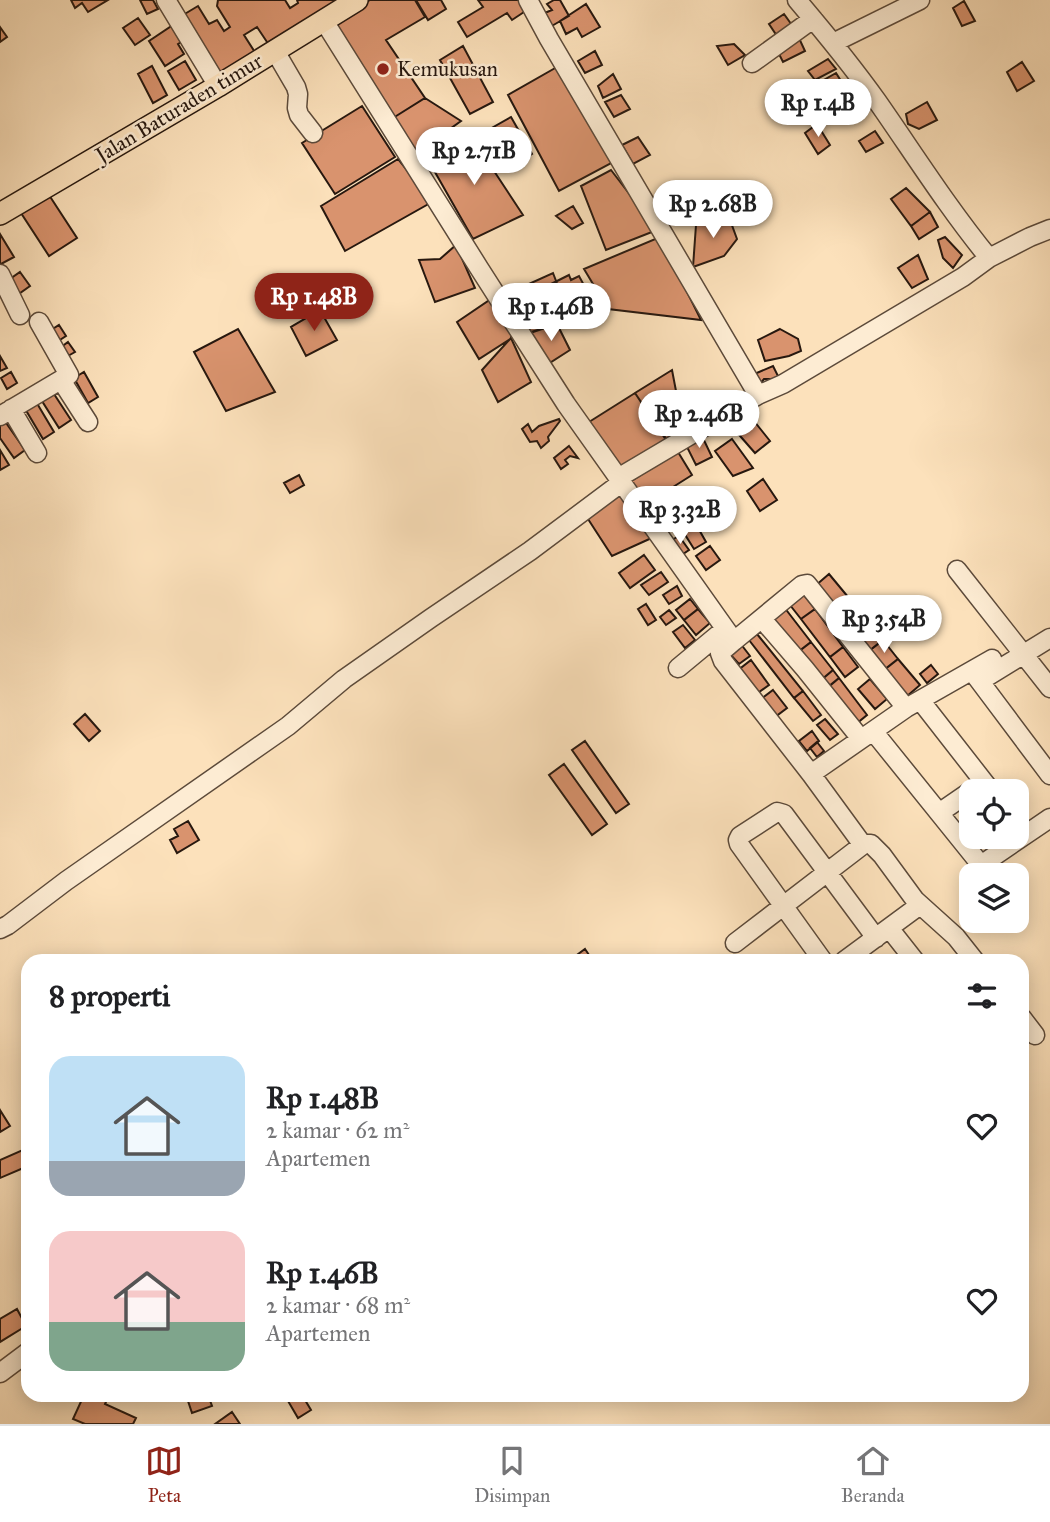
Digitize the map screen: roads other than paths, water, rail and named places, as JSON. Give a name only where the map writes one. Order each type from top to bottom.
[{"type":"main road","name":"Jalan Baturaden timur","points":[[0,214],[218,86],[357,0]]},
{"type":"street","points":[[166,0],[218,86]]},
{"type":"street","points":[[797,0],[877,101],[954,213],[989,258]]},
{"type":"street","points":[[833,43],[920,0]]},
{"type":"street","points":[[535,2],[758,395]]},
{"type":"street","points":[[752,63],[813,19]]},
{"type":"street","points":[[324,20],[566,404],[729,635]]},
{"type":"street","points":[[275,51],[296,87],[299,115],[313,133]]},
{"type":"street","points":[[0,929],[288,726],[344,679],[530,551],[619,481],[670,446],[758,395],[783,384],[963,277],[989,258],[1050,229]]},
{"type":"street","points":[[0,274],[20,314]]},
{"type":"street","points":[[37,453],[5,413],[69,375],[39,322]]},
{"type":"street","points":[[61,380],[88,422]]},
{"type":"street","points":[[957,570],[1050,688]]},
{"type":"street","points":[[678,668],[729,635],[762,619],[807,584],[913,704],[972,779]]},
{"type":"street","points":[[762,619],[959,838]]},
{"type":"street","points":[[729,635],[720,653],[723,661],[864,844]]},
{"type":"street","points":[[811,774],[913,704],[1024,654],[1050,638]]},
{"type":"street","points":[[976,676],[992,659]]},
{"type":"street","points":[[976,676],[1050,775]]},
{"type":"street","points":[[939,813],[959,801]]},
{"type":"street","points":[[815,954],[739,844],[740,836],[777,812],[783,814],[827,873],[882,933],[907,954]]},
{"type":"street","points":[[1029,826],[1050,818]]},
{"type":"street","points":[[735,943],[864,844],[871,844],[915,900],[956,937],[969,954]]},
{"type":"street","points":[[968,849],[981,865],[999,849]]},
{"type":"street","points":[[856,954],[920,905]]},
{"type":"street","points":[[1029,1027],[1035,1035]]},
{"type":"street","points":[[0,1373],[21,1357]]},
{"type":"place","name":"Kemukusan","points":[[383,69]]}]
